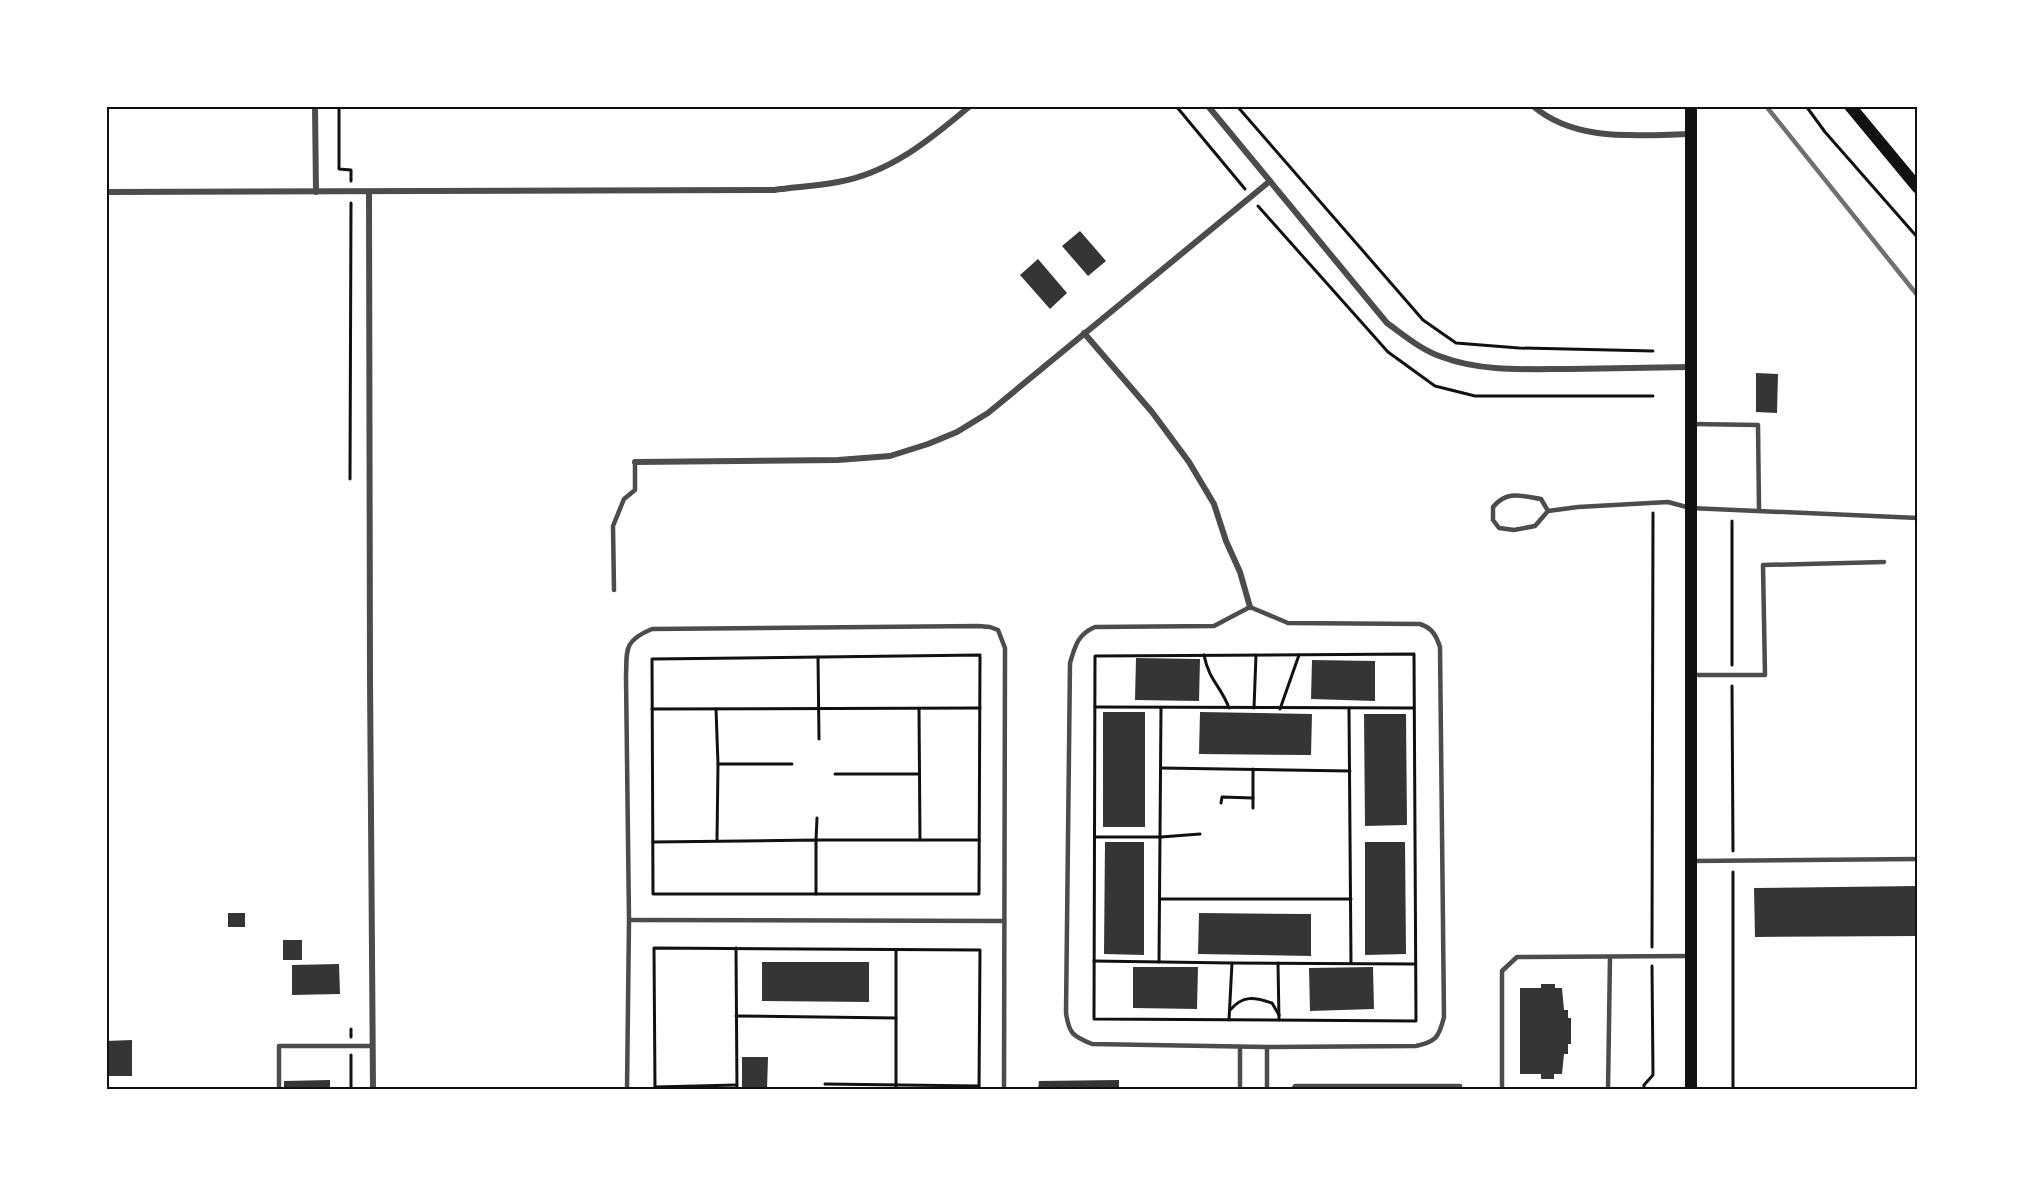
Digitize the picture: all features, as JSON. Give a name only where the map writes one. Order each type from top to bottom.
[{"type":"main road","points":[[1691,106],[1691,1089]]},
{"type":"main road","points":[[1850,106],[1917,188]]},
{"type":"street","points":[[315,106],[316,192]]},
{"type":"street","points":[[106,192],[774,190],[840,182],[873,172],[910,153],[970,106]]},
{"type":"street","points":[[1208,106],[1387,323],[1418,346],[1440,357],[1466,364],[1524,369],[1690,367]]},
{"type":"street","points":[[1533,106],[1546,117],[1570,128],[1594,133],[1691,134]]},
{"type":"street","points":[[635,462],[838,460],[890,456],[957,432],[988,413],[1270,181]]},
{"type":"street","points":[[369,192],[373,1089]]},
{"type":"street","points":[[1084,333],[1152,412],[1189,462],[1214,504],[1226,541],[1240,572],[1250,607]]},
{"type":"lane","points":[[1690,424],[1758,425],[1758,509]]},
{"type":"lane","points":[[614,590],[613,526],[624,499],[635,490],[635,462]]},
{"type":"lane","points":[[1548,511],[1541,499],[1511,495],[1500,498],[1493,507],[1493,520],[1499,528],[1514,530],[1535,526],[1548,511],[1668,502],[1690,508],[1758,509],[1917,518]]},
{"type":"lane","points":[[1917,531],[1917,671]]},
{"type":"lane","points":[[1690,675],[1764,675],[1763,565],[1884,562]]},
{"type":"lane","points":[[1250,607],[1288,623],[1420,624],[1428,627],[1437,637],[1440,647],[1444,1017],[1441,1028],[1436,1038],[1428,1044],[1416,1046],[1240,1047],[1092,1044],[1073,1035],[1068,1027],[1066,1013],[1070,663],[1078,640],[1084,632],[1095,627],[1214,626],[1250,607]]},
{"type":"lane","points":[[627,1089],[629,920],[626,677],[630,642],[652,629],[978,626],[998,630],[1005,648],[1004,1089]]},
{"type":"lane","points":[[1691,861],[1917,859]]},
{"type":"lane","points":[[629,920],[1004,921]]},
{"type":"lane","points":[[1502,1089],[1502,971],[1517,957],[1690,956]]},
{"type":"lane","points":[[1608,1089],[1610,957]]},
{"type":"lane","points":[[279,1089],[279,1046],[373,1046]]},
{"type":"lane","points":[[1240,1047],[1240,1089]]},
{"type":"lane","points":[[1267,1047],[1267,1089]]},
{"type":"lane","points":[[1293,1089],[1295,1086],[1460,1086],[1460,1089]]},
{"type":"path","points":[[339,106],[339,169],[351,170],[350,479]]},
{"type":"path","points":[[1176,106],[1251,196],[1388,352],[1435,386],[1475,396],[1653,396]]},
{"type":"path","points":[[1237,106],[1423,320],[1456,343],[1519,348],[1653,351]]},
{"type":"path","points":[[1806,106],[1825,132],[1917,238]]},
{"type":"path","points":[[1644,1089],[1644,1085],[1653,1075],[1653,503]]},
{"type":"path","points":[[1732,509],[1733,1089]]},
{"type":"path","points":[[1414,654],[1416,1021],[1094,1019],[1095,656],[1256,655],[1414,654]]},
{"type":"path","points":[[980,655],[979,894],[653,894],[652,659],[818,657],[980,655]]},
{"type":"path","points":[[1204,655],[1207,671],[1213,683],[1223,692],[1229,708]]},
{"type":"path","points":[[1254,708],[1256,655]]},
{"type":"path","points":[[1280,709],[1299,655]]},
{"type":"path","points":[[818,657],[819,739]]},
{"type":"path","points":[[1095,707],[1414,708]]},
{"type":"path","points":[[652,709],[980,708]]},
{"type":"path","points":[[1160,962],[1161,708]]},
{"type":"path","points":[[716,709],[717,841]]},
{"type":"path","points":[[919,709],[920,840]]},
{"type":"path","points":[[1349,709],[1351,963]]},
{"type":"path","points":[[718,764],[792,764]]},
{"type":"path","points":[[1161,768],[1350,771]]},
{"type":"path","points":[[1253,769],[1253,808]]},
{"type":"path","points":[[835,774],[920,774]]},
{"type":"path","points":[[1221,803],[1221,797],[1253,798]]},
{"type":"path","points":[[816,894],[817,818]]},
{"type":"path","points":[[1095,837],[1161,837],[1200,834]]},
{"type":"path","points":[[653,842],[979,840]]},
{"type":"path","points":[[1160,899],[1351,899]]},
{"type":"path","points":[[736,948],[736,1087],[655,1088],[654,948],[736,948],[897,950],[980,950],[979,1088],[825,1084]]},
{"type":"path","points":[[896,1087],[897,950]]},
{"type":"path","points":[[1094,961],[1415,964]]},
{"type":"path","points":[[1229,1020],[1232,963]]},
{"type":"path","points":[[1278,963],[1279,1020]]},
{"type":"path","points":[[1230,1010],[1238,1001],[1251,998],[1272,1003],[1279,1015]]},
{"type":"path","points":[[736,1016],[896,1018]]},
{"type":"building","points":[[1080,231],[1106,261],[1088,276],[1062,246]]},
{"type":"building","points":[[1038,259],[1067,293],[1050,309],[1020,275]]},
{"type":"building","points":[[1756,373],[1778,374],[1777,413],[1756,412]]},
{"type":"building","points":[[1136,658],[1200,659],[1199,701],[1135,700]]},
{"type":"building","points":[[1312,660],[1375,661],[1375,701],[1311,699]]},
{"type":"building","points":[[1103,712],[1145,712],[1145,827],[1103,827]]},
{"type":"building","points":[[1200,712],[1312,714],[1311,755],[1199,754]]},
{"type":"building","points":[[1364,714],[1406,714],[1407,825],[1365,826]]},
{"type":"building","points":[[1105,842],[1144,842],[1144,955],[1104,954]]},
{"type":"building","points":[[1365,842],[1405,842],[1406,954],[1365,955]]},
{"type":"building","points":[[1918,886],[1918,936],[1755,937],[1754,888]]},
{"type":"building","points":[[228,913],[245,913],[245,927],[228,927]]},
{"type":"building","points":[[1199,913],[1311,914],[1311,956],[1198,954]]},
{"type":"building","points":[[283,940],[302,940],[302,960],[283,960]]},
{"type":"building","points":[[762,962],[869,962],[869,1002],[762,1001]]},
{"type":"building","points":[[339,964],[340,994],[292,995],[292,965]]},
{"type":"building","points":[[1133,967],[1198,967],[1197,1009],[1133,1008]]},
{"type":"building","points":[[1373,967],[1374,1009],[1310,1011],[1309,968]]},
{"type":"building","points":[[1541,984],[1555,984],[1555,988],[1562,988],[1564,1010],[1568,1010],[1568,1018],[1571,1018],[1571,1044],[1568,1044],[1568,1054],[1564,1054],[1562,1074],[1554,1074],[1554,1079],[1541,1079],[1541,1074],[1520,1074],[1520,988],[1541,988]]},
{"type":"building","points":[[132,1040],[132,1076],[106,1076],[106,1041]]},
{"type":"building","points":[[742,1057],[768,1057],[767,1090],[742,1090]]},
{"type":"building","points":[[330,1080],[330,1090],[284,1090],[284,1081]]},
{"type":"building","points":[[1119,1080],[1119,1090],[1038,1090],[1039,1081]]},
{"type":"railway","points":[[1766,106],[1918,296]]}]
